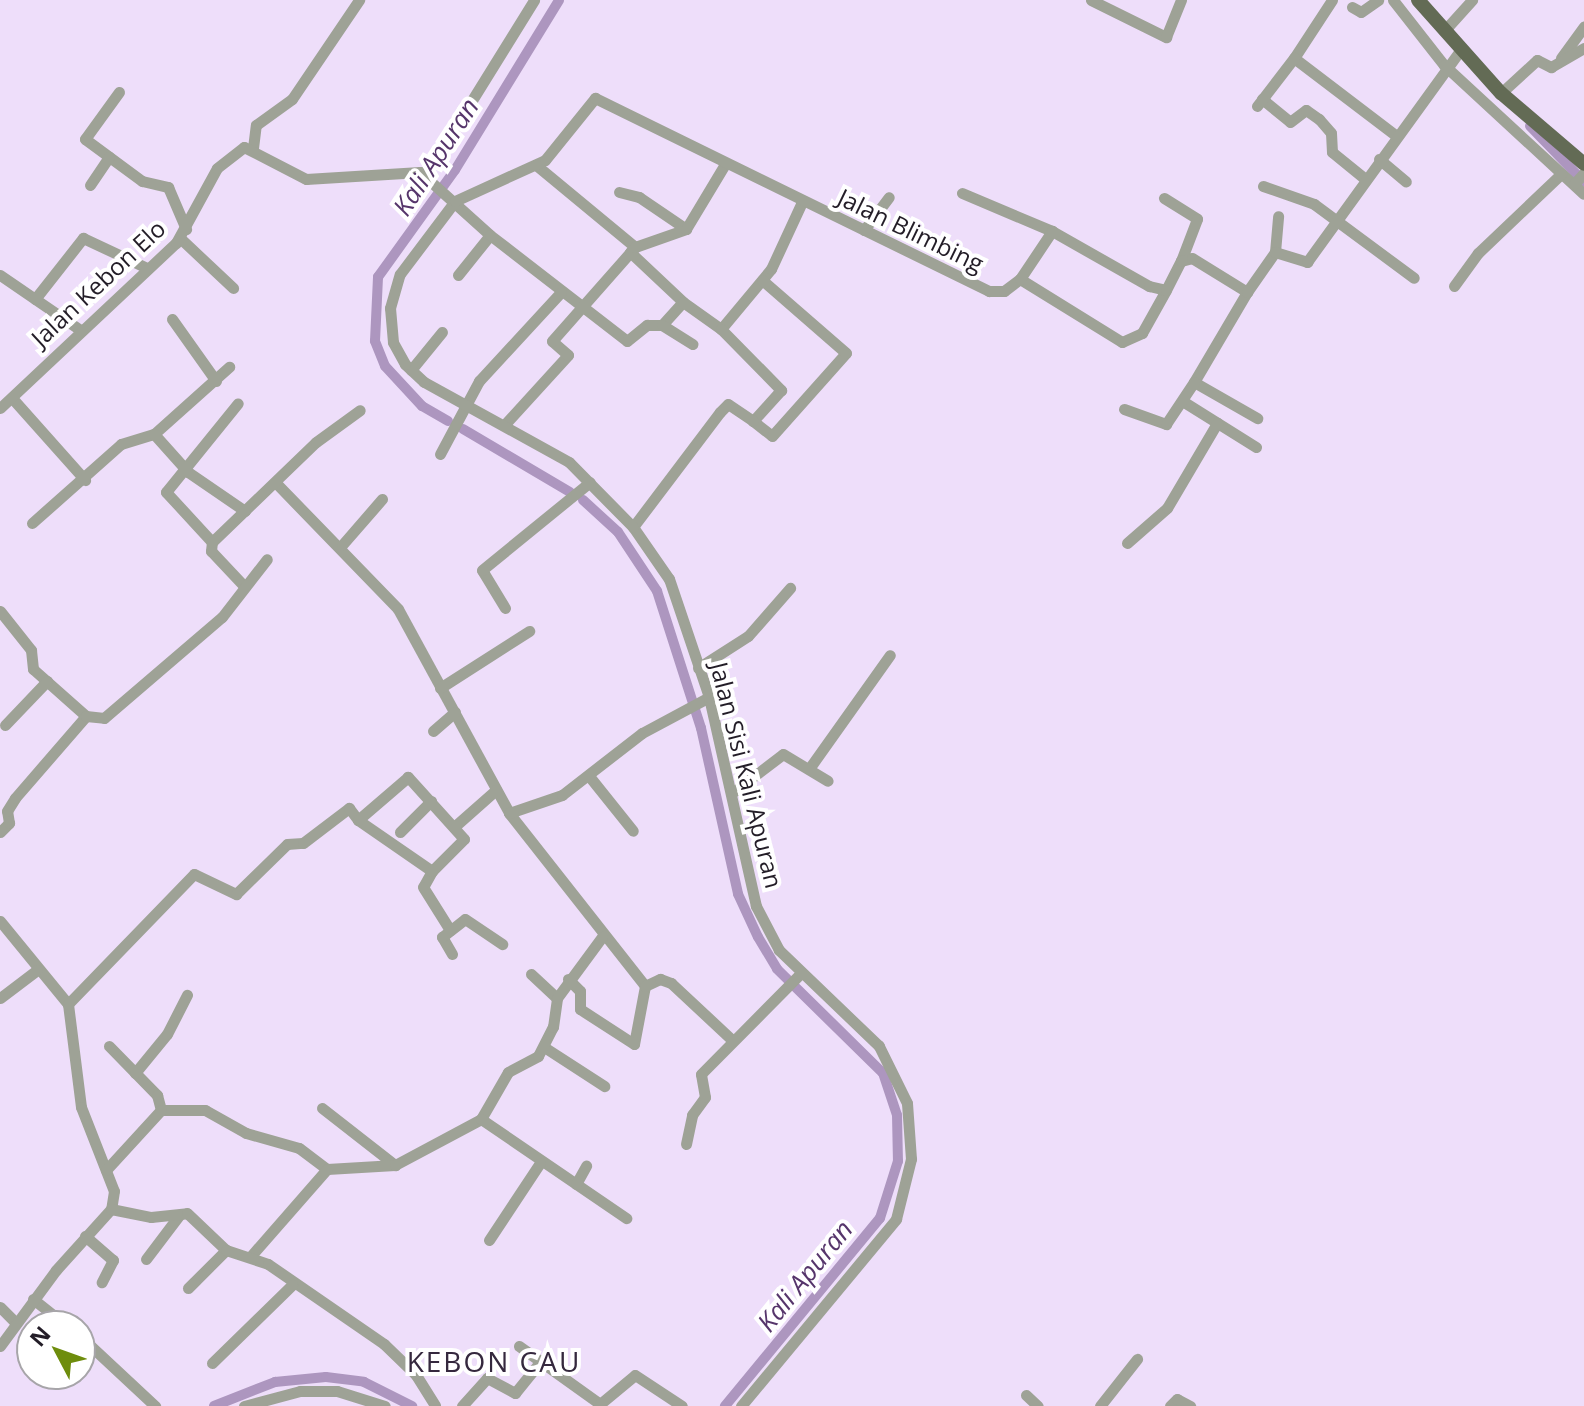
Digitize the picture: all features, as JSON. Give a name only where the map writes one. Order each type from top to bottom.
[{"type":"main road","points":[[1418,0],[1501,93],[1584,164]]},
{"type":"street","points":[[359,0],[292,99],[256,125],[253,148],[306,179],[410,170],[429,178],[490,235],[627,341],[647,325],[662,325],[692,344]]},
{"type":"street","points":[[429,178],[534,0]]},
{"type":"street","points":[[1091,0],[1166,37],[1181,0]]},
{"type":"street","points":[[1332,0],[1294,58],[1259,102],[1290,122],[1311,112],[1331,133],[1332,152],[1364,178]]},
{"type":"street","points":[[1352,7],[1361,12],[1378,0]]},
{"type":"street","points":[[1393,0],[1446,64],[1561,174],[1578,179],[1584,194]]},
{"type":"street","points":[[1444,31],[1472,0]]},
{"type":"street","points":[[1501,93],[1537,60],[1551,67],[1584,26]]},
{"type":"street","points":[[1561,58],[1584,48]]},
{"type":"street","points":[[1275,252],[1307,262],[1446,64],[1461,49]]},
{"type":"street","points":[[1294,58],[1395,135]]},
{"type":"street","points":[[119,92],[85,137],[142,181],[168,187],[183,234],[233,288]]},
{"type":"street","name":"Jalan Blimbing","points":[[452,199],[536,165],[595,98],[989,291],[1004,291],[1020,279]]},
{"type":"street","name":"Jalan Kebon Elo","points":[[0,408],[79,329],[183,234],[217,168],[244,147],[253,148]]},
{"type":"street","points":[[90,185],[109,157]]},
{"type":"street","points":[[1379,159],[1406,182]]},
{"type":"street","points":[[506,423],[568,355],[552,341],[633,250],[686,229],[725,164]]},
{"type":"street","points":[[536,165],[633,250],[683,302],[721,329],[781,390],[753,421]]},
{"type":"street","points":[[1454,286],[1478,253],[1561,174]]},
{"type":"street","points":[[1263,186],[1337,218],[1414,278]]},
{"type":"street","points":[[619,192],[639,197],[686,229]]},
{"type":"street","points":[[962,193],[1052,231],[1118,273],[1166,290]]},
{"type":"street","points":[[864,230],[889,197]]},
{"type":"street","points":[[1052,231],[1020,279],[1122,342],[1142,333],[1181,261],[1197,219],[1164,198]]},
{"type":"street","name":"Jalan Sisi Kali Apuran","points":[[452,199],[393,290],[393,342],[411,370],[463,411],[506,423],[590,482],[633,527],[678,597],[732,793],[740,853],[756,906],[779,950],[798,976],[889,1060],[907,1103],[911,1159],[896,1219],[877,1247],[741,1406]]},
{"type":"street","points":[[721,329],[762,280],[802,202]]},
{"type":"street","points":[[1124,409],[1166,424],[1184,402],[1247,292],[1275,252],[1278,216]]},
{"type":"street","points":[[458,275],[490,235]]},
{"type":"street","points":[[35,299],[83,238],[147,268]]},
{"type":"street","points":[[1181,261],[1192,258],[1247,292]]},
{"type":"street","points":[[0,275],[79,329]]},
{"type":"street","points":[[633,527],[728,404],[772,436],[846,353],[762,280]]},
{"type":"street","points":[[440,454],[463,411],[498,358],[561,292]]},
{"type":"street","points":[[662,325],[683,302]]},
{"type":"street","points":[[172,319],[216,381]]},
{"type":"street","points":[[411,370],[442,332]]},
{"type":"street","points":[[32,523],[85,480],[121,444],[154,434],[229,367]]},
{"type":"street","points":[[1194,382],[1257,418]]},
{"type":"street","points":[[12,398],[85,480]]},
{"type":"street","points":[[1184,402],[1256,447]]},
{"type":"street","points":[[212,542],[165,495],[238,403]]},
{"type":"street","points":[[244,586],[211,551],[212,542],[360,410]]},
{"type":"street","points":[[1127,543],[1167,508],[1217,423]]},
{"type":"street","points":[[154,434],[185,469],[245,511]]},
{"type":"street","points":[[505,608],[482,570],[590,482]]},
{"type":"street","points":[[276,483],[342,545],[398,609],[509,813],[602,937],[645,986]]},
{"type":"street","points":[[342,545],[382,499]]},
{"type":"street","points":[[0,611],[47,681],[86,716],[104,718],[222,617],[267,559]]},
{"type":"street","points":[[698,668],[748,636],[790,588]]},
{"type":"street","points":[[440,688],[529,631]]},
{"type":"street","points":[[811,766],[890,655]]},
{"type":"street","points":[[5,725],[47,681]]},
{"type":"street","points":[[509,813],[550,801],[685,708],[706,698]]},
{"type":"street","points":[[433,731],[455,712]]},
{"type":"street","points":[[0,832],[9,823],[7,811],[15,798],[86,716]]},
{"type":"street","points":[[732,793],[780,754],[811,766],[828,781]]},
{"type":"street","points":[[358,820],[405,773],[454,827],[464,842],[432,871],[423,887],[450,930]]},
{"type":"street","points":[[589,776],[633,831]]},
{"type":"street","points":[[454,827],[496,790]]},
{"type":"street","points":[[400,832],[431,801]]},
{"type":"street","points":[[68,1004],[194,874],[236,894],[287,844],[303,843],[349,808],[358,820],[432,871]]},
{"type":"street","points":[[452,954],[442,937],[467,920],[502,944]]},
{"type":"street","points":[[0,921],[37,970],[68,1004],[81,1107],[114,1191],[111,1209],[25,1310]]},
{"type":"street","points":[[106,1170],[161,1110],[205,1110],[246,1133],[299,1148],[327,1169],[395,1165],[481,1119],[508,1072],[532,1061],[544,1047],[557,998],[568,979],[602,937]]},
{"type":"street","points":[[0,998],[37,970]]},
{"type":"street","points":[[531,974],[557,998]]},
{"type":"street","points":[[686,1144],[692,1115],[705,1097],[699,1077],[731,1039],[798,976]]},
{"type":"street","points":[[568,979],[580,991],[580,1009],[634,1044],[645,986]]},
{"type":"street","points":[[645,986],[660,979],[671,983],[731,1039]]},
{"type":"street","points":[[135,1073],[167,1034],[187,995]]},
{"type":"street","points":[[109,1046],[157,1095],[161,1110]]},
{"type":"street","points":[[544,1047],[604,1086]]},
{"type":"street","points":[[322,1108],[395,1165]]},
{"type":"street","points":[[481,1119],[540,1163],[626,1218]]},
{"type":"street","points":[[489,1240],[540,1163]]},
{"type":"street","points":[[576,1184],[586,1166]]},
{"type":"street","points":[[250,1257],[327,1169]]},
{"type":"street","points":[[111,1209],[151,1217],[192,1216],[226,1250],[250,1257],[399,1356],[435,1406]]},
{"type":"street","points":[[146,1259],[180,1214]]},
{"type":"street","points":[[85,1236],[113,1260],[102,1282]]},
{"type":"street","points":[[188,1288],[226,1250]]},
{"type":"street","points":[[212,1363],[292,1285]]},
{"type":"street","points":[[33,1299],[47,1310]]},
{"type":"street","points":[[0,1307],[16,1323],[0,1346]]},
{"type":"street","points":[[519,1346],[600,1404],[635,1375],[682,1406]]},
{"type":"street","points":[[96,1351],[155,1406]]},
{"type":"street","points":[[1100,1406],[1137,1359]]},
{"type":"street","points":[[462,1406],[487,1378],[515,1393],[539,1363]]},
{"type":"street","points":[[305,1391],[306,1406]]},
{"type":"street","points":[[244,1406],[305,1391],[337,1391],[385,1406]]},
{"type":"street","points":[[1026,1395],[1038,1406]]},
{"type":"street","points":[[1170,1406],[1177,1399],[1190,1406]]},
{"type":"waterway","name":"Kali Apuran","points":[[448,421],[422,406],[385,366],[375,341],[378,277],[455,170],[559,0]]},
{"type":"waterway","points":[[1530,126],[1584,182]]},
{"type":"waterway","points":[[463,429],[570,492]]},
{"type":"waterway","name":"Kali Apuran","points":[[583,500],[618,532],[657,591],[701,728],[738,894],[758,937],[777,969],[883,1073],[897,1115],[898,1161],[880,1218],[725,1406]]},
{"type":"waterway","name":"Kali Apuran","points":[[214,1406],[275,1382],[326,1377],[364,1382],[412,1406]]},
{"type":"district","name":"KEBON CAU","points":[[494,1361]]}]
